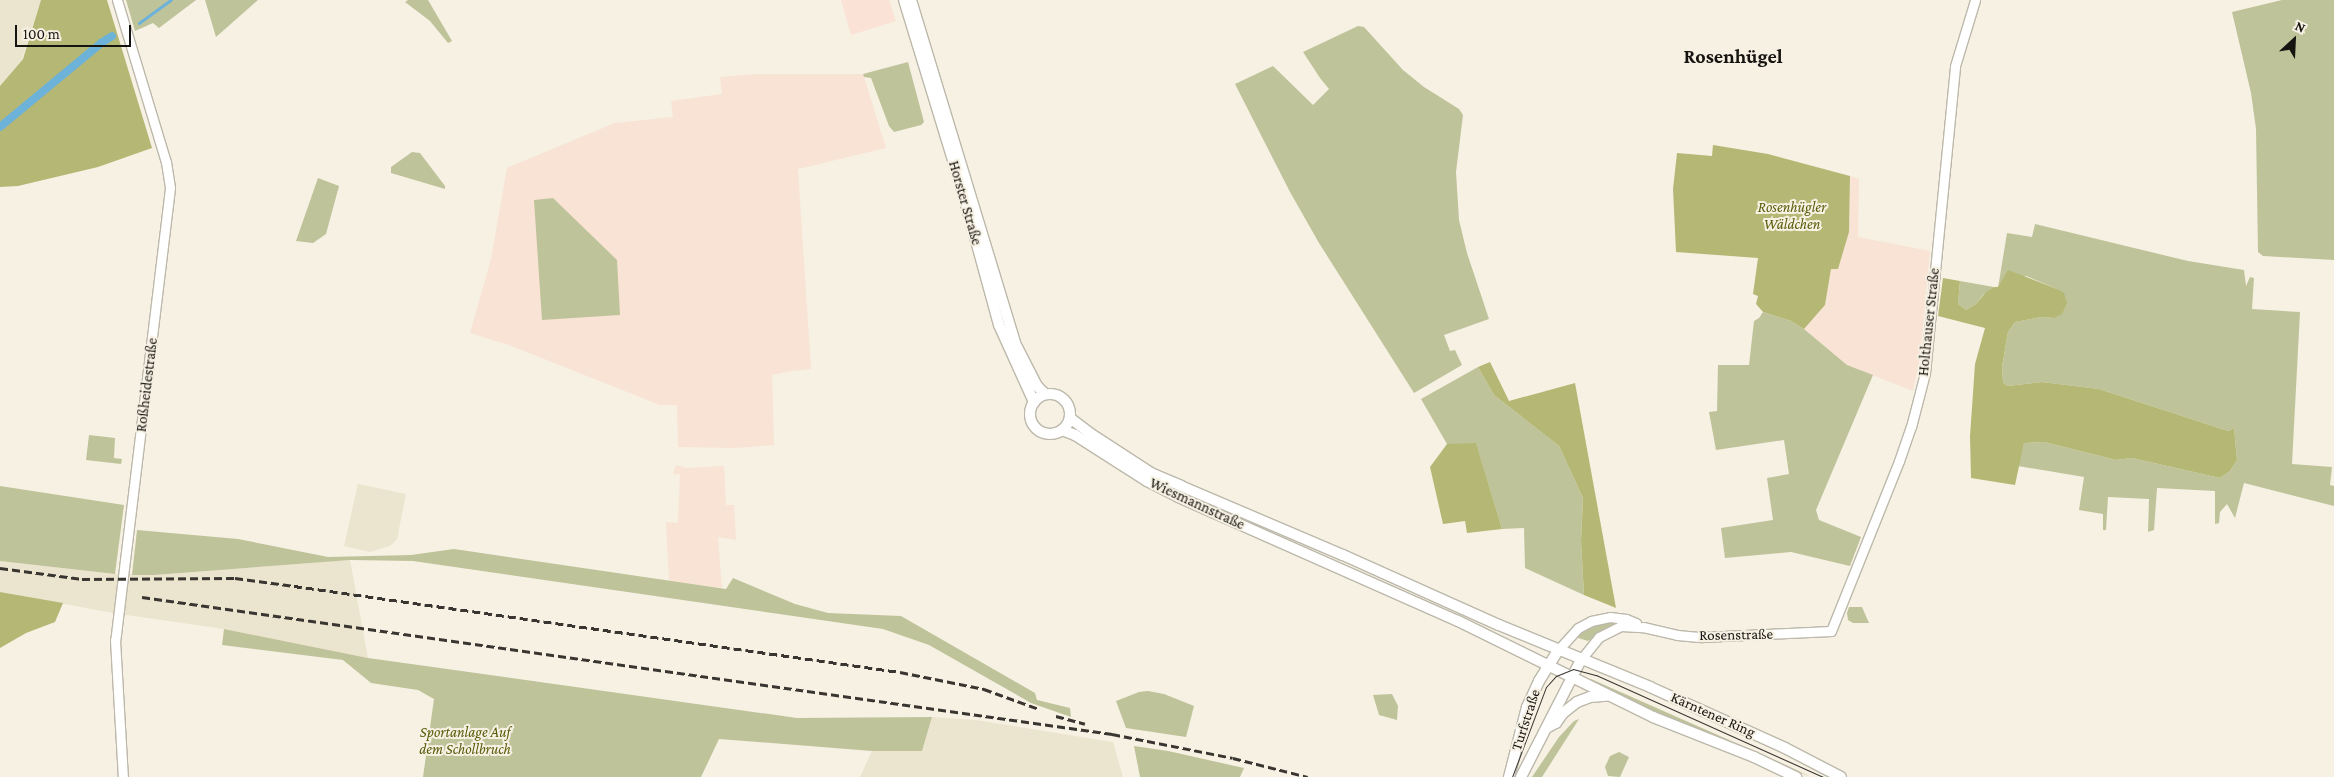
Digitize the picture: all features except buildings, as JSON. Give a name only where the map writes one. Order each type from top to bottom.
[{"type":"main road","name":"Horster Straße","points":[[904,0],[961,186],[999,325],[1034,402]]},
{"type":"main road","name":"Horster Straße","points":[[911,0],[1015,343],[1037,386],[1045,394]]},
{"type":"main road","points":[[1045,394],[1052,394],[1064,399],[1070,410],[1070,418],[1062,430],[1048,434],[1036,429],[1030,418],[1034,402],[1045,394]]},
{"type":"main road","name":"Wiesmannstraße","points":[[1070,418],[1091,434],[1151,472],[1343,555]]},
{"type":"main road","name":"Wiesmannstraße","points":[[1062,430],[1075,435],[1147,481],[1178,497],[1337,566]]},
{"type":"main road","name":"Kärntener Ring","points":[[1343,555],[1446,602],[1582,658],[1776,744],[1841,777]]},
{"type":"main road","name":"Kärntener Ring","points":[[1337,566],[1391,593],[1458,621],[1548,664],[1608,696],[1796,777]]},
{"type":"main road","points":[[1548,664],[1559,649]]},
{"type":"main road","points":[[1570,677],[1582,658]]},
{"type":"main road","name":"Turfstraße","points":[[1509,777],[1521,725],[1535,689],[1548,664]]},
{"type":"main road","name":"Turfstraße","points":[[1521,777],[1548,727],[1549,719],[1570,677]]},
{"type":"main road","points":[[1548,727],[1556,723],[1563,713],[1577,702],[1590,697],[1608,696]]},
{"type":"street","name":"Roßheidestraße","points":[[117,0],[166,162],[170,188],[115,640],[123,777]]},
{"type":"street","name":"Holthauser Straße","points":[[1830,631],[1899,461],[1923,380],[1955,66],[1975,0]]},
{"type":"street","name":"Rosenstraße","points":[[1559,649],[1578,628],[1596,620],[1626,619],[1643,627],[1666,634],[1702,637],[1830,631]]},
{"type":"street","name":"Rosenstraße","points":[[1582,658],[1590,645],[1611,629],[1629,625],[1643,627]]},
{"type":"shaded area","points":[[0,0],[41,0],[22,59],[0,86]]},
{"type":"shaded area","points":[[841,0],[889,0],[896,21],[851,35]]},
{"type":"shaded area","points":[[756,74],[863,74],[886,148],[798,169],[811,369],[772,375],[774,445],[735,448],[678,447],[677,405],[660,405],[509,345],[470,333],[491,259],[507,168],[615,123],[673,117],[671,101],[722,94],[720,77]]},
{"type":"shaded area","points":[[1850,176],[1859,179],[1858,237],[1930,251],[1920,357],[1913,391],[1847,365],[1804,329],[1825,305],[1831,268],[1849,232]]},
{"type":"shaded area","points":[[676,465],[687,468],[724,466],[726,505],[734,505],[736,540],[718,537],[722,588],[669,581],[666,522],[678,523],[680,474],[673,474]]},
{"type":"shaded area","points":[[358,484],[406,494],[397,539],[390,546],[370,552],[344,546]]},
{"type":"shaded area","points":[[350,560],[368,658],[224,629],[113,613],[0,592],[0,561],[115,574],[154,575]]},
{"type":"shaded area","points":[[932,717],[976,720],[1113,742],[1123,777],[860,777],[872,751],[922,751]]},
{"type":"green space","points":[[41,0],[107,0],[152,148],[98,167],[18,186],[0,187],[0,86],[23,59]]},
{"type":"green space","points":[[126,0],[196,0],[159,28],[153,23],[135,31]]},
{"type":"green space","points":[[205,0],[258,0],[216,37]]},
{"type":"green space","points":[[408,0],[428,0],[452,41],[448,43],[430,21],[405,2]]},
{"type":"green space","points":[[2282,0],[2334,0],[2334,260],[2263,256],[2258,252],[2256,129],[2251,93],[2232,12]]},
{"type":"green space","points":[[1358,26],[1364,27],[1403,70],[1424,87],[1459,109],[1463,115],[1456,172],[1459,220],[1467,253],[1489,319],[1444,335],[1450,351],[1455,350],[1462,365],[1414,393],[1319,243],[1290,192],[1235,84],[1273,66],[1313,105],[1329,89],[1303,52]]},
{"type":"green space","points":[[908,62],[924,122],[921,125],[894,132],[889,126],[871,78],[864,77],[863,74]]},
{"type":"green space","name":"Rosenhügler Wäldchen","points":[[1713,145],[1768,154],[1850,176],[1849,232],[1838,269],[1831,269],[1825,305],[1804,329],[1791,321],[1763,312],[1756,304],[1758,296],[1753,294],[1758,258],[1676,252],[1673,189],[1677,153],[1712,156]]},
{"type":"green space","points":[[412,152],[420,153],[445,186],[445,189],[391,173],[391,167]]},
{"type":"green space","points":[[318,178],[339,186],[326,234],[313,243],[296,241]]},
{"type":"green space","points":[[553,198],[617,260],[620,315],[542,320],[534,200]]},
{"type":"green space","points":[[2035,224],[2188,261],[2244,270],[2246,286],[2250,277],[2254,278],[2252,309],[2300,312],[2292,464],[2332,467],[2330,485],[2334,486],[2334,506],[2244,483],[2235,518],[2227,504],[2220,512],[2219,523],[2215,524],[2215,491],[2157,488],[2154,530],[2148,532],[2149,499],[2108,497],[2106,530],[2103,530],[2103,514],[2079,510],[2084,477],[2018,466],[2024,443],[2044,442],[2116,460],[2132,458],[2220,478],[2230,471],[2237,460],[2234,428],[2228,431],[2099,389],[2042,382],[2007,386],[2003,382],[2002,367],[2008,332],[2015,322],[2042,317],[2054,318],[2057,289],[2026,276],[1998,288],[2007,233],[2032,237]]},
{"type":"green space","points":[[2008,270],[2057,289],[2064,293],[2067,303],[2062,314],[2054,318],[2042,317],[2015,322],[2008,332],[2002,367],[2003,382],[2007,386],[2042,382],[2099,389],[2228,431],[2234,428],[2237,460],[2230,471],[2220,478],[2132,458],[2116,460],[2044,442],[2024,443],[2015,485],[1971,478],[1970,436],[1975,364],[1985,328],[1938,316],[1943,278],[1960,281],[1958,304],[1966,310],[1976,304],[1986,292],[1994,287],[1998,287]]},
{"type":"green space","points":[[1960,281],[1994,287],[1983,295],[1976,304],[1966,310],[1958,304]]},
{"type":"green space","points":[[1763,312],[1791,321],[1804,329],[1847,365],[1873,375],[1816,510],[1819,520],[1861,537],[1850,566],[1791,552],[1725,558],[1721,528],[1773,520],[1767,478],[1789,474],[1784,440],[1716,450],[1709,412],[1717,411],[1718,365],[1749,365],[1754,321]]},
{"type":"green space","points":[[1490,362],[1509,401],[1575,383],[1616,608],[1584,595],[1581,541],[1583,498],[1559,446],[1494,395],[1478,367]]},
{"type":"green space","points":[[1478,367],[1494,395],[1559,446],[1583,498],[1581,541],[1584,595],[1525,568],[1524,528],[1502,529],[1476,444],[1447,444],[1421,399]]},
{"type":"green space","points":[[89,435],[115,438],[114,458],[122,459],[121,464],[86,460]]},
{"type":"green space","points":[[1476,443],[1502,529],[1467,533],[1465,521],[1443,524],[1430,467],[1447,444]]},
{"type":"green space","points":[[0,486],[124,505],[115,574],[0,561]]},
{"type":"green space","points":[[137,530],[238,539],[328,557],[411,555],[454,549],[726,589],[733,578],[795,604],[828,613],[901,616],[1035,693],[1037,700],[1070,708],[1071,717],[1031,703],[929,645],[883,629],[413,561],[350,560],[154,575],[132,575]]},
{"type":"green space","points":[[0,592],[63,603],[55,622],[26,633],[0,648]]},
{"type":"green space","points":[[1849,607],[1862,607],[1869,623],[1853,623],[1848,620],[1847,613]]},
{"type":"green space","points":[[1607,620],[1619,621],[1588,641],[1575,637],[1591,625]]},
{"type":"green space","name":"Sportanlage Auf dem Schollbruch","points":[[224,629],[368,658],[797,718],[932,717],[922,751],[872,751],[719,739],[701,777],[423,777],[434,699],[418,690],[371,683],[343,660],[222,645]]},
{"type":"green space","points":[[1591,679],[1811,777],[1646,709],[1590,682]]},
{"type":"green space","points":[[1148,691],[1164,694],[1194,706],[1186,737],[1126,728],[1116,701],[1139,692]]},
{"type":"green space","points":[[1392,694],[1398,706],[1397,720],[1379,715],[1373,695]]},
{"type":"green space","points":[[1579,719],[1542,777],[1532,777],[1559,737],[1574,721]]},
{"type":"green space","points":[[1134,746],[1168,751],[1244,768],[1240,777],[1140,777]]},
{"type":"green space","points":[[1619,752],[1629,757],[1620,777],[1608,776],[1605,767],[1610,756]]},
{"type":"waterway","points":[[139,23],[171,0]]},
{"type":"waterway","points":[[0,127],[101,43],[112,36]]},
{"type":"tram line","points":[[1512,777],[1546,687],[1556,676],[1573,669],[1596,675],[1823,777]]},
{"type":"railway","points":[[0,568],[82,579],[235,578],[294,586],[900,672],[984,689],[1039,709]]},
{"type":"railway","points":[[142,597],[1112,734],[1233,758],[1308,777]]},
{"type":"railway","points":[[1056,716],[1085,724]]},
{"type":"district","name":"Rosenhügel","points":[[1733,56]]}]
